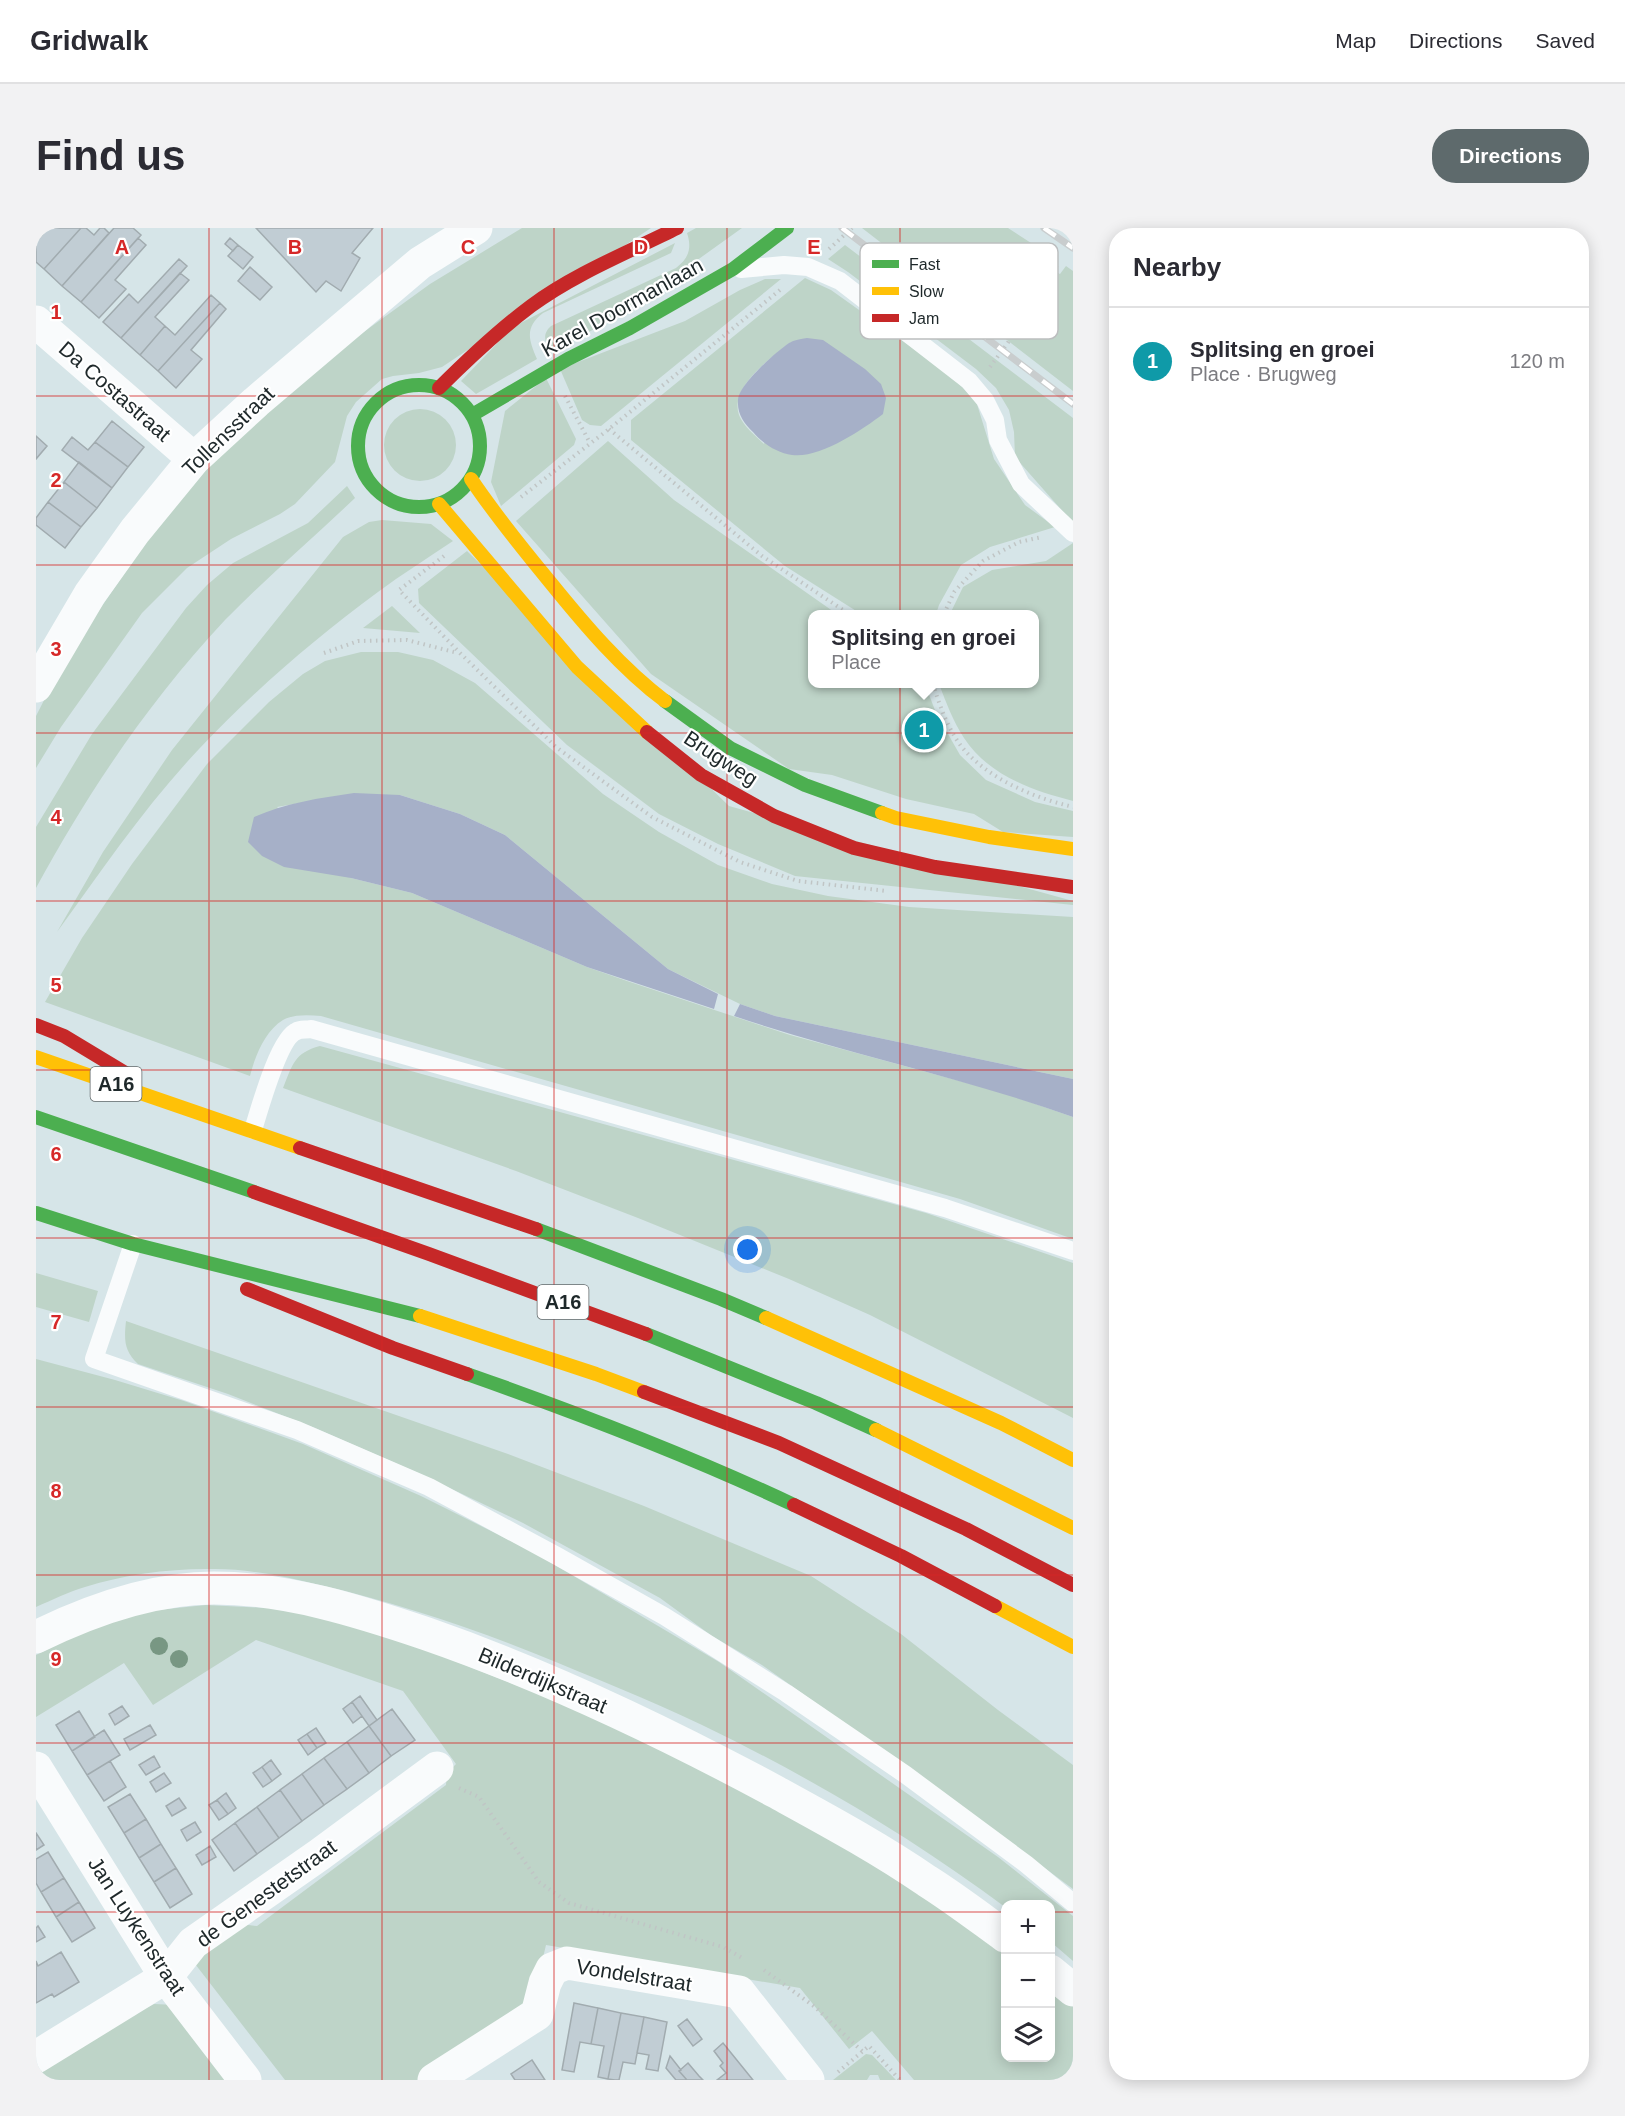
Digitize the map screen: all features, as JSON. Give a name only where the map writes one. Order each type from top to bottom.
[{"type":"main road","name":"Karel Doormanlaan","points":[[439,388],[467,360],[532,305],[567,283],[677,228]]},
{"type":"main road","name":"Karel Doormanlaan","points":[[472,415],[568,359],[630,328],[734,269],[787,228]]},
{"type":"main road","points":[[411,386],[439,388],[461,402],[472,415],[479,431],[478,464],[471,479],[457,494],[439,504],[428,507],[396,503],[378,492],[362,469],[358,442],[362,423],[366,415],[385,395],[411,386]]},
{"type":"main road","name":"Brugweg","points":[[471,479],[497,517],[572,609],[609,650],[662,699],[730,748],[805,786],[896,818],[989,837],[1073,849]]},
{"type":"main road","name":"Brugweg","points":[[439,504],[577,667],[637,724],[701,775],[774,816],[854,848],[935,867],[1073,887]]},
{"type":"main road","name":"A16","points":[[36,1025],[64,1036],[182,1107]]},
{"type":"main road","name":"A16","points":[[36,1057],[530,1227],[721,1299],[1001,1423],[1073,1460]]},
{"type":"main road","name":"A16","points":[[36,1118],[498,1278],[667,1342],[818,1404],[991,1485],[1073,1528]]},
{"type":"main road","points":[[36,1213],[133,1244],[406,1311],[596,1374],[779,1443],[966,1529],[1073,1585]]},
{"type":"main road","points":[[133,1244],[393,1348],[581,1414],[741,1480],[901,1556],[1073,1647]]},
{"type":"street","name":"Tollensstraat","points":[[36,686],[90,594],[128,540],[194,459],[256,402],[420,263],[476,228]]},
{"type":"street","name":"Da Costastraat","points":[[36,322],[194,459]]},
{"type":"street","name":"Bilderdijkstraat","points":[[36,1637],[76,1618],[121,1603],[166,1593],[214,1588],[265,1593],[327,1604],[400,1625],[485,1654],[607,1706],[720,1761],[830,1821],[926,1880],[1001,1933]]},
{"type":"street","name":"Jan Luykenstraat","points":[[36,1767],[166,1977],[245,2080]]},
{"type":"street","name":"de Genestetstraat","points":[[36,2057],[166,1977],[193,1944],[437,1768]]},
{"type":"street","name":"Vondelstraat","points":[[434,2080],[537,2014],[545,1983],[552,1969],[567,1963],[739,1992],[822,2077]]},
{"type":"street","points":[[1055,1975],[1073,1990]]},
{"type":"lane","points":[[734,269],[784,265],[808,267],[840,281],[860,297]]},
{"type":"lane","points":[[915,339],[969,381],[985,400],[995,420],[998,440],[1021,484],[1073,533]]},
{"type":"lane","points":[[253,1130],[267,1083],[286,1040],[296,1031],[311,1029],[945,1208],[1073,1251]]},
{"type":"lane","points":[[133,1244],[94,1359],[297,1430],[429,1487],[567,1561],[664,1616],[786,1693],[906,1775],[1026,1864],[1073,1903]]},
{"type":"path","points":[[590,443],[808,267],[852,228]]},
{"type":"path","points":[[990,367],[1009,339]]},
{"type":"path","points":[[609,429],[762,556],[842,610]]},
{"type":"path","points":[[947,610],[954,592],[982,561],[1019,542],[1053,535]]},
{"type":"path","points":[[324,653],[358,641],[397,640],[407,640],[460,653]]},
{"type":"path","points":[[934,688],[940,707],[967,753],[1013,787],[1073,807]]},
{"type":"path","points":[[437,1768],[457,1787],[479,1797],[539,1882],[569,1903],[723,1947],[751,1962]]},
{"type":"path","points":[[760,1967],[815,2007],[863,2052]]},
{"type":"path","points":[[822,2077],[869,2046],[900,2080]]},
{"type":"green space","points":[[522,228],[651,228],[442,367],[382,379],[356,402],[347,416],[335,462],[295,504],[231,539],[187,568],[142,613],[61,727],[36,768],[36,716],[64,661],[164,516],[225,449],[343,347],[430,284]]},
{"type":"green space","points":[[696,228],[742,228],[625,310],[550,353],[545,336],[551,326],[676,268],[688,252],[687,233]]},
{"type":"green space","points":[[862,228],[1008,228],[1031,243],[881,243]]},
{"type":"green space","points":[[675,243],[671,253],[543,313],[533,324],[530,334],[537,359],[476,394],[461,381],[513,327]]},
{"type":"green space","points":[[845,245],[860,256],[860,281],[848,272],[828,259]]},
{"type":"green space","points":[[1066,266],[1073,271],[1073,391],[1006,339],[1058,339],[1058,273],[1060,274]]},
{"type":"green space","points":[[805,278],[831,290],[860,311],[860,339],[900,339],[949,374],[976,401],[994,459],[1025,505],[1055,527],[990,547],[961,565],[937,610],[855,610],[785,566],[631,440],[631,420]],"holes":[[[791,342],[764,444],[750,431],[739,415],[740,394],[754,374]]]},
{"type":"green space","points":[[765,279],[781,279],[601,426],[590,425],[582,420],[560,369],[685,321],[740,290]]},
{"type":"green space","points":[[936,339],[969,339],[1073,418],[1073,523],[1015,457],[1014,432],[1009,410],[996,388],[976,369]]},
{"type":"green space","points":[[546,378],[576,439],[574,445],[501,506],[491,482],[505,411]]},
{"type":"green space","points":[[420,409],[440,415],[450,425],[456,445],[450,465],[440,475],[420,481],[400,475],[390,465],[384,445],[390,425],[400,415]]},
{"type":"green space","points":[[608,441],[674,500],[831,610],[808,610],[808,688],[927,688],[936,713],[960,755],[986,780],[1035,802],[1073,811],[1073,837],[1003,832],[974,814],[906,799],[832,775],[789,769],[651,674],[516,521]]},
{"type":"green space","points":[[347,486],[355,498],[225,620],[171,682],[99,782],[36,888],[36,827],[92,734],[186,608],[207,585],[233,563],[308,523]]},
{"type":"green space","points":[[382,520],[431,524],[453,541],[387,585],[331,628],[285,666],[220,728],[180,770],[143,815],[57,932],[103,852],[172,750],[343,537],[369,522]]},
{"type":"green space","points":[[1073,543],[1073,801],[1013,780],[986,762],[974,751],[960,732],[941,688],[1039,688],[1039,610],[952,610],[963,587],[992,570],[1046,561]]},
{"type":"green space","points":[[467,551],[729,806],[1073,901],[1073,905],[795,876],[718,844],[659,814],[567,745],[419,603],[418,589]]},
{"type":"green space","points":[[392,606],[420,633],[363,628]]},
{"type":"green space","points":[[361,652],[398,652],[433,660],[475,683],[603,794],[659,832],[718,865],[772,884],[828,896],[909,907],[1073,917],[1073,1079],[775,1016],[740,1004],[668,969],[505,835],[460,814],[400,795],[277,807],[351,878],[412,893],[587,967],[790,1035],[1004,1093],[1073,1117],[1073,1239],[960,1199],[321,1016],[292,1017],[277,1025],[262,1045],[250,1076],[45,1002],[82,938],[132,864],[207,764],[269,702],[303,674],[325,661]]},
{"type":"green space","points":[[320,1046],[926,1213],[1073,1263],[1073,1418],[870,1315],[789,1279],[516,1171],[283,1088],[295,1061],[305,1052]]},
{"type":"green space","points":[[36,1273],[98,1291],[89,1322],[36,1307]]},
{"type":"green space","points":[[126,1321],[508,1454],[644,1506],[811,1576],[901,1634],[1073,1765],[1073,1889],[954,1801],[762,1665],[712,1636],[660,1598],[523,1523],[418,1473],[315,1428],[228,1394],[138,1364],[126,1345]]},
{"type":"green space","points":[[36,1359],[184,1401],[303,1444],[421,1496],[533,1552],[719,1662],[998,1857],[1053,1900],[1001,1900],[1001,1904],[933,1856],[858,1809],[781,1765],[682,1715],[536,1654],[456,1624],[375,1599],[268,1574],[228,1569],[199,1569],[133,1575],[101,1582],[36,1607]]},
{"type":"green space","points":[[206,1605],[269,1608],[332,1619],[399,1639],[589,1714],[775,1800],[1001,1941],[1001,2062],[1055,2062],[1055,1983],[1073,1999],[1073,2080],[914,2080],[872,2031],[849,2049],[800,1988],[546,1945],[532,2004],[420,2080],[285,2080],[192,1960],[241,1924],[257,1926],[446,1785],[447,1773],[456,1764],[403,1691],[256,1640],[153,1705],[124,1663],[36,1717],[36,1655],[99,1624],[147,1611]]},
{"type":"green space","points":[[1055,1902],[1073,1916],[1073,1961],[1055,1945]]},
{"type":"green space","points":[[154,2004],[175,2005],[231,2080],[36,2080],[36,2074],[117,2023]]},
{"type":"green space","points":[[866,2054],[872,2055],[896,2080],[880,2080],[878,2075],[870,2075],[867,2080],[833,2080]]},
{"type":"water","points":[[807,338],[823,340],[865,369],[881,384],[886,398],[883,414],[864,428],[815,453],[792,455],[775,450],[757,436],[742,418],[738,400],[751,377],[767,361],[789,343]]},
{"type":"water","points":[[354,793],[400,795],[460,814],[505,835],[668,969],[718,994],[714,1009],[587,967],[412,893],[351,878],[284,867],[262,856],[248,842],[254,817],[315,799]]},
{"type":"water","points":[[740,1004],[775,1016],[1073,1079],[1073,1117],[989,1090],[734,1016]]},
{"type":"building","points":[[36,228],[48,228],[36,242]]},
{"type":"building","points":[[48,228],[81,228],[44,269],[36,262],[36,242]]},
{"type":"building","points":[[81,228],[86,228],[94,235],[100,228],[104,228],[109,233],[62,286],[44,269]]},
{"type":"building","points":[[114,228],[133,228],[141,235],[81,302],[62,286]]},
{"type":"building","points":[[256,228],[373,228],[352,253],[360,258],[341,291],[326,281],[316,292]]},
{"type":"building","points":[[138,238],[146,245],[115,280],[126,289],[99,318],[81,302]]},
{"type":"building","points":[[230,238],[238,245],[233,251],[225,244]]},
{"type":"building","points":[[238,245],[253,257],[243,269],[228,256]]},
{"type":"building","points":[[179,259],[187,266],[121,338],[103,322],[129,294],[138,303]]},
{"type":"building","points":[[250,267],[272,287],[260,300],[238,281]]},
{"type":"building","points":[[180,273],[189,280],[155,317],[165,326],[140,355],[121,338]]},
{"type":"building","points":[[211,295],[220,303],[158,371],[140,355],[165,326],[175,335]]},
{"type":"building","points":[[220,303],[226,309],[191,350],[202,359],[176,388],[158,371]]},
{"type":"building","points":[[112,421],[144,447],[128,467],[95,442]]},
{"type":"building","points":[[36,436],[47,446],[36,459]]},
{"type":"building","points":[[72,437],[88,450],[95,442],[128,467],[112,488],[62,450]]},
{"type":"building","points":[[79,462],[112,488],[97,508],[64,482]]},
{"type":"building","points":[[64,482],[97,508],[81,527],[48,502]]},
{"type":"building","points":[[48,502],[81,527],[65,548],[36,525],[36,518]]},
{"type":"building","points":[[360,1696],[377,1720],[369,1726],[352,1702]]},
{"type":"building","points":[[352,1702],[362,1716],[353,1723],[343,1709]]},
{"type":"building","points":[[122,1706],[129,1716],[115,1725],[109,1714]]},
{"type":"building","points":[[392,1709],[415,1740],[391,1756],[369,1726]]},
{"type":"building","points":[[79,1711],[95,1737],[72,1751],[56,1725]]},
{"type":"building","points":[[150,1725],[156,1735],[130,1750],[124,1739]]},
{"type":"building","points":[[369,1726],[391,1756],[369,1773],[347,1742]]},
{"type":"building","points":[[316,1728],[326,1743],[317,1748],[307,1734]]},
{"type":"building","points":[[104,1730],[120,1755],[87,1775],[72,1751]]},
{"type":"building","points":[[307,1734],[317,1748],[308,1755],[298,1740]]},
{"type":"building","points":[[347,1742],[369,1773],[347,1789],[324,1758]]},
{"type":"building","points":[[154,1756],[160,1767],[146,1775],[139,1765]]},
{"type":"building","points":[[324,1758],[347,1789],[324,1805],[302,1774]]},
{"type":"building","points":[[271,1760],[281,1774],[272,1781],[262,1767]]},
{"type":"building","points":[[110,1761],[126,1787],[104,1801],[87,1775]]},
{"type":"building","points":[[262,1767],[272,1781],[263,1787],[253,1773]]},
{"type":"building","points":[[164,1773],[171,1783],[156,1792],[150,1782]]},
{"type":"building","points":[[302,1774],[324,1805],[302,1821],[280,1790]]},
{"type":"building","points":[[280,1790],[302,1821],[279,1838],[257,1807]]},
{"type":"building","points":[[226,1793],[236,1808],[228,1814],[217,1800]]},
{"type":"building","points":[[130,1794],[146,1819],[124,1833],[108,1807]]},
{"type":"building","points":[[179,1798],[186,1808],[172,1816],[166,1806]]},
{"type":"building","points":[[217,1800],[228,1814],[219,1820],[209,1805]]},
{"type":"building","points":[[257,1807],[279,1838],[257,1854],[235,1823]]},
{"type":"building","points":[[146,1819],[161,1844],[139,1858],[124,1833]]},
{"type":"building","points":[[195,1822],[201,1832],[187,1841],[181,1830]]},
{"type":"building","points":[[235,1823],[257,1854],[234,1871],[212,1840]]},
{"type":"building","points":[[36,1833],[44,1845],[36,1850]]},
{"type":"building","points":[[161,1844],[176,1868],[154,1882],[139,1858]]},
{"type":"building","points":[[210,1846],[216,1857],[202,1865],[196,1855]]},
{"type":"building","points":[[48,1852],[64,1878],[41,1892],[36,1883],[36,1859]]},
{"type":"building","points":[[176,1868],[192,1894],[170,1908],[154,1882]]},
{"type":"building","points":[[64,1878],[79,1902],[56,1917],[41,1892]]},
{"type":"building","points":[[79,1902],[95,1928],[72,1942],[56,1917]]},
{"type":"building","points":[[38,1926],[45,1937],[36,1942],[36,1928]]},
{"type":"building","points":[[61,1952],[79,1982],[54,1997],[52,1994],[36,2003],[36,1961],[38,1966]]},
{"type":"building","points":[[574,2003],[598,2008],[591,2044],[580,2042],[574,2072],[562,2070]]},
{"type":"building","points":[[598,2008],[621,2013],[608,2079],[598,2077],[604,2046],[591,2044]]},
{"type":"building","points":[[621,2013],[644,2017],[635,2064],[623,2062],[619,2080],[608,2079]]},
{"type":"building","points":[[644,2017],[667,2022],[658,2071],[646,2069],[649,2055],[637,2053]]},
{"type":"building","points":[[687,2019],[702,2039],[693,2046],[678,2026]]},
{"type":"building","points":[[723,2043],[753,2080],[717,2080],[726,2073],[720,2066],[723,2063],[714,2051]]},
{"type":"building","points":[[670,2056],[687,2080],[676,2080],[666,2068]]},
{"type":"building","points":[[532,2060],[545,2080],[515,2080],[511,2074]]},
{"type":"building","points":[[688,2063],[703,2080],[687,2080],[679,2071]]},
{"type":"railway","points":[[842,228],[862,243]]},
{"type":"railway","points":[[1044,228],[1073,248]]},
{"type":"railway","points":[[988,339],[1073,404]]},
{"type":"traffic: fast","points":[[472,415],[568,359],[630,328],[733,269],[787,228]]},
{"type":"traffic: fast","points":[[419,385],[442,390],[453,395],[462,403],[470,412],[475,423],[480,446],[475,469],[470,480],[462,489],[453,497],[442,502],[419,507],[396,502],[385,497],[376,489],[368,480],[363,469],[358,446],[363,423],[368,412],[376,403],[385,395],[396,390],[419,385]]},
{"type":"traffic: fast","points":[[665,701],[730,748],[805,785],[882,813]]},
{"type":"traffic: fast","points":[[36,1117],[254,1192]]},
{"type":"traffic: fast","points":[[36,1213],[133,1244],[420,1316]]},
{"type":"traffic: fast","points":[[536,1229],[766,1318]]},
{"type":"traffic: fast","points":[[646,1334],[816,1403],[876,1430]]},
{"type":"traffic: fast","points":[[467,1374],[632,1435],[794,1505]]},
{"type":"traffic: slow","points":[[471,479],[519,544],[590,629],[618,660],[665,701]]},
{"type":"traffic: slow","points":[[439,504],[577,667],[647,732]]},
{"type":"traffic: slow","points":[[882,813],[896,818],[989,837],[1073,849]]},
{"type":"traffic: slow","points":[[36,1057],[300,1148]]},
{"type":"traffic: slow","points":[[420,1316],[644,1392]]},
{"type":"traffic: slow","points":[[766,1318],[1001,1423],[1073,1460]]},
{"type":"traffic: slow","points":[[876,1430],[1073,1528]]},
{"type":"traffic: slow","points":[[995,1606],[1073,1647]]},
{"type":"traffic: jam","points":[[439,388],[495,335],[548,294],[583,274],[677,228]]},
{"type":"traffic: jam","points":[[647,732],[701,775],[774,816],[854,848],[935,867],[1073,887]]},
{"type":"traffic: jam","points":[[36,1025],[64,1036],[127,1074]]},
{"type":"traffic: jam","points":[[300,1148],[536,1229]]},
{"type":"traffic: jam","points":[[254,1192],[646,1334]]},
{"type":"traffic: jam","points":[[247,1289],[393,1348],[467,1374]]},
{"type":"traffic: jam","points":[[644,1392],[779,1443],[966,1529],[1073,1585]]},
{"type":"traffic: jam","points":[[794,1505],[901,1556],[995,1606]]},
{"type":"place","name":"Splitsing en groei","points":[[924,730]]}]
